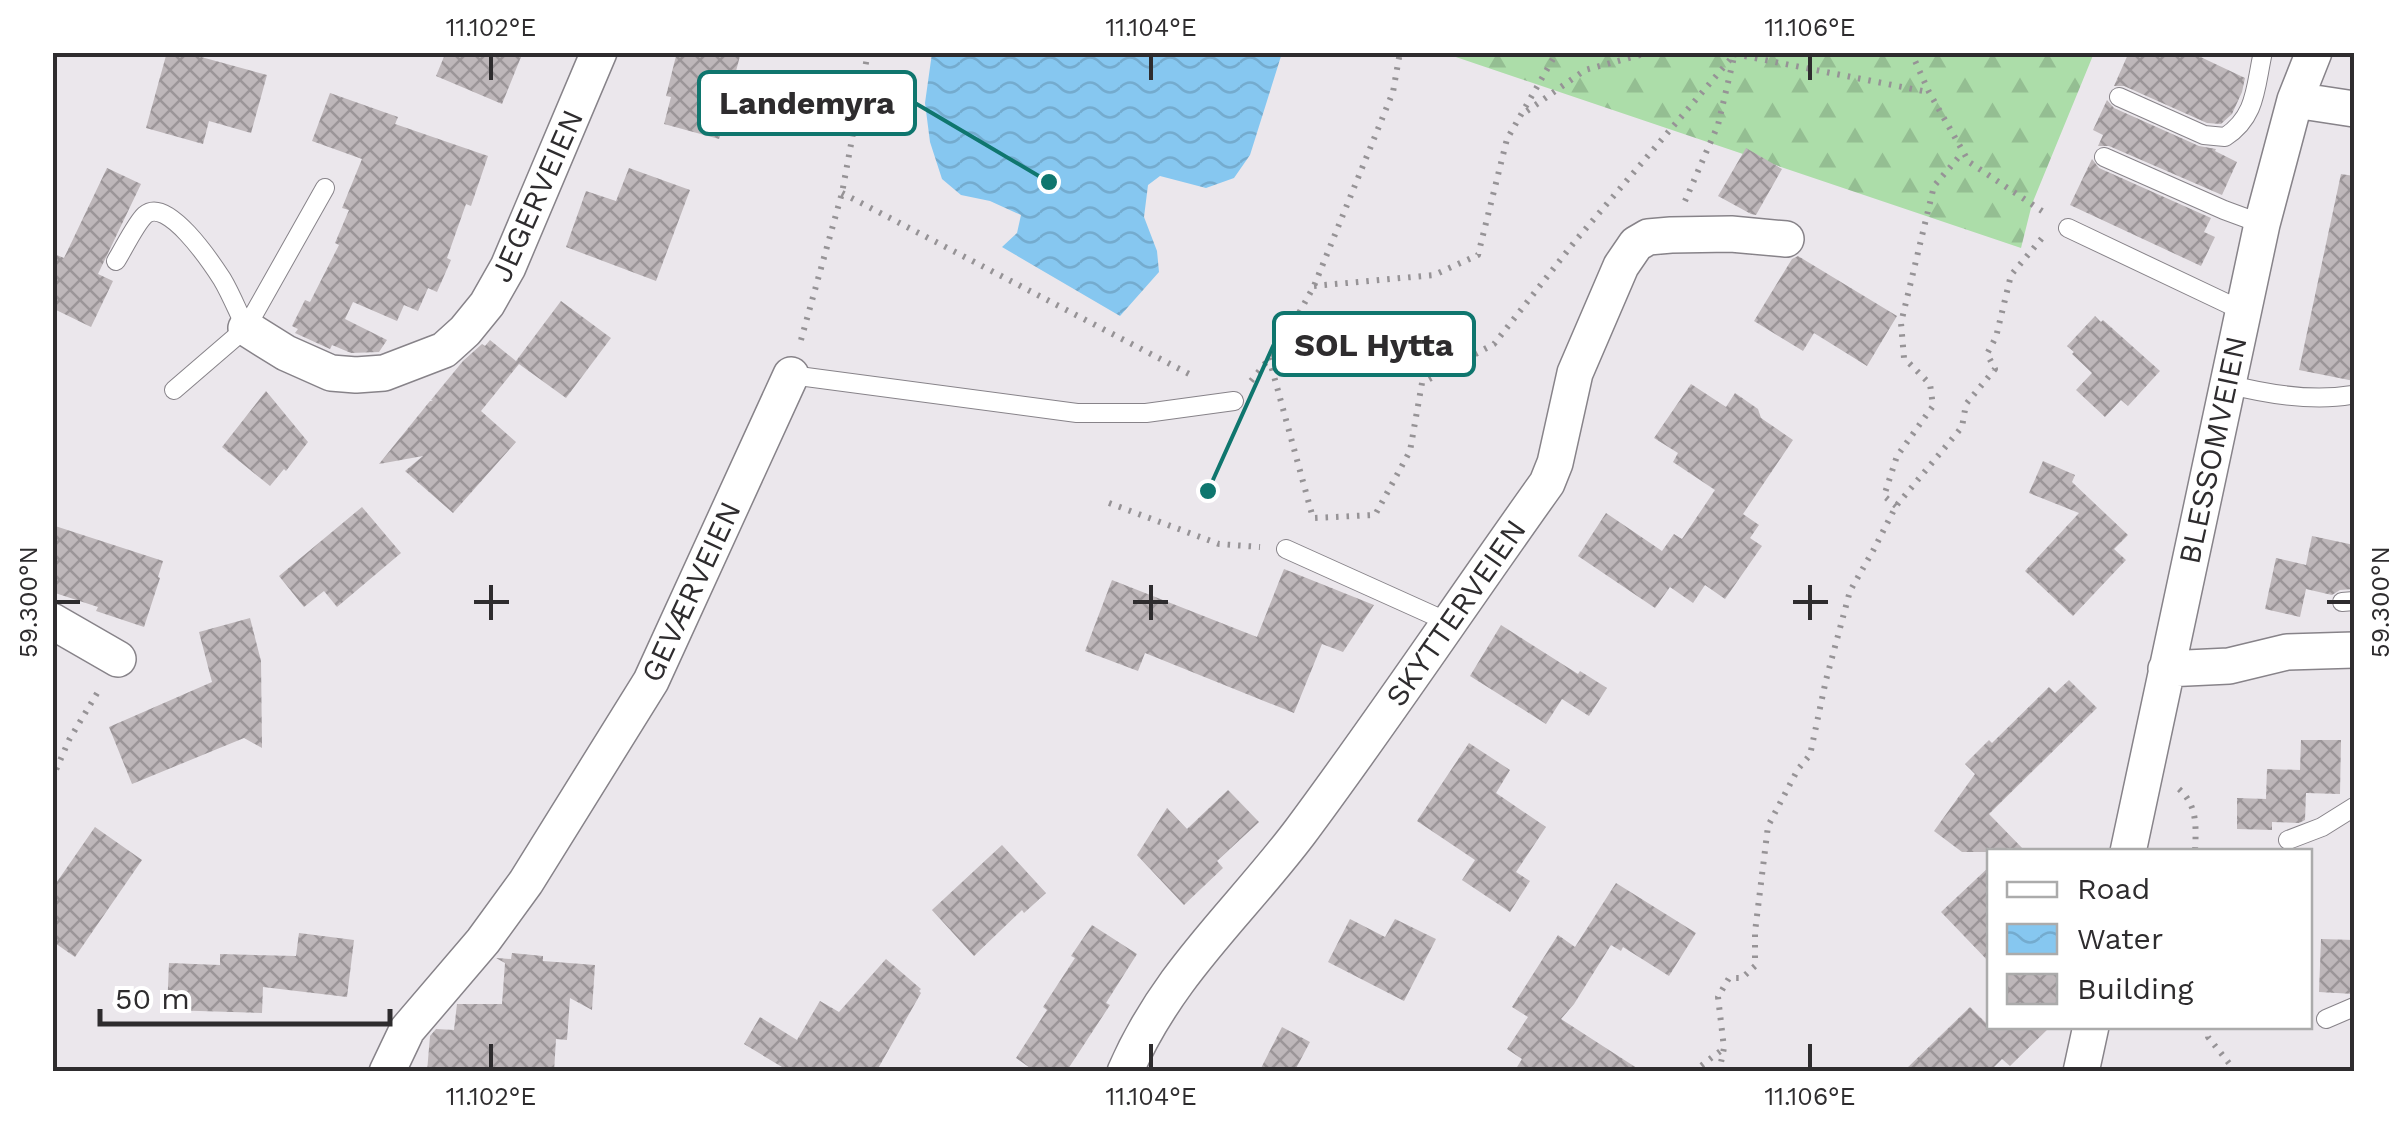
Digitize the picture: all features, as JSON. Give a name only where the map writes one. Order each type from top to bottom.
[{"type":"street","name":"JEGERVEIEN","points":[[246,328],[286,353],[330,373],[384,373],[444,350],[465,332],[487,304],[508,267],[598,52]]},
{"type":"street","name":"BLESSOMVEIEN","points":[[2129,849],[2262,224],[2295,100],[2314,52]]},
{"type":"street","points":[[2295,100],[2354,109]]},
{"type":"street","name":"SKYTTERVEIEN","points":[[1125,1072],[1156,1010],[1180,976],[1297,836],[1547,483],[1575,373],[1621,266],[1636,244],[1648,237],[1671,235],[1730,234],[1786,239]]},
{"type":"street","name":"GEVÆRVEIEN","points":[[388,1072],[407,1030],[483,941],[526,882],[651,681],[791,375]]},
{"type":"street","points":[[52,620],[118,659]]},
{"type":"street","points":[[2166,668],[2229,666],[2287,652],[2354,650]]},
{"type":"street","points":[[2081,1072],[2090,1029]]},
{"type":"lane","points":[[2119,97],[2204,135],[2225,137],[2239,128],[2252,106],[2263,52]]},
{"type":"lane","points":[[2104,157],[2262,224]]},
{"type":"lane","points":[[174,390],[246,328],[325,188]]},
{"type":"lane","points":[[116,261],[145,215],[156,210],[163,212],[180,225],[222,279],[246,328]]},
{"type":"lane","points":[[2068,228],[2243,311]]},
{"type":"lane","points":[[791,375],[1078,413],[1146,413],[1234,401]]},
{"type":"lane","points":[[2228,384],[2273,393],[2331,398],[2351,395]]},
{"type":"lane","points":[[1286,549],[1448,622]]},
{"type":"lane","points":[[2288,840],[2354,807]]},
{"type":"lane","points":[[2326,1019],[2354,1007]]},
{"type":"path","points":[[791,375],[842,193],[868,52]]},
{"type":"path","points":[[842,193],[1234,401],[1284,340],[1314,286],[1393,92],[1400,52]]},
{"type":"path","points":[[1314,286],[1434,275],[1478,255],[1507,139],[1557,52]]},
{"type":"path","points":[[1522,115],[1585,70],[1650,52]]},
{"type":"path","points":[[1724,52],[1930,92]]},
{"type":"path","points":[[1911,52],[1969,162],[2068,228]]},
{"type":"path","points":[[1269,358],[1313,518],[1375,514],[1410,451],[1422,383],[1494,344],[1576,240],[1735,54]]},
{"type":"path","points":[[1671,235],[1718,125],[1735,54]]},
{"type":"path","points":[[1896,506],[1884,496],[1897,456],[1933,406],[1930,384],[1904,358],[1901,323],[1934,186],[1963,152]]},
{"type":"path","points":[[1719,1072],[1724,1048],[1718,998],[1728,978],[1742,978],[1755,966],[1755,932],[1768,826],[1798,769],[1810,755],[1850,590],[1896,506],[1962,427],[1966,404],[1995,370],[1987,354],[1996,336],[2010,275],[2046,235],[2068,228]]},
{"type":"path","points":[[1109,503],[1219,544],[1286,549]]},
{"type":"path","points":[[52,779],[69,740],[118,659]]},
{"type":"path","points":[[2143,780],[2181,789],[2190,801],[2196,824],[2195,849]]},
{"type":"path","points":[[2207,1029],[2208,1037],[2236,1072]]},
{"type":"path","points":[[1694,1072],[1724,1048]]},
{"type":"green space","points":[[1444,53],[2094,53],[2032,204],[2021,248]]},
{"type":"water","points":[[932,52],[1282,53],[1250,155],[1234,178],[1206,188],[1160,176],[1148,185],[1144,217],[1157,251],[1159,272],[1120,316],[1002,247],[1017,233],[1021,215],[990,201],[961,195],[942,179],[930,142],[925,103]]},
{"type":"building","points":[[167,52],[183,52],[267,75],[251,133],[209,121],[203,144],[146,128]]},
{"type":"building","points":[[446,52],[523,52],[502,104],[436,76]]},
{"type":"building","points":[[677,52],[741,52],[731,114],[719,139],[664,124],[671,97],[666,96]]},
{"type":"building","points":[[2129,52],[2190,52],[2245,78],[2232,114],[2221,124],[2207,123],[2124,86],[2114,86]]},
{"type":"building","points":[[330,93],[398,117],[395,124],[488,156],[471,206],[466,204],[447,258],[451,260],[437,292],[428,288],[418,311],[404,305],[397,321],[353,302],[345,319],[387,340],[379,352],[351,353],[332,345],[330,349],[295,333],[298,329],[292,326],[305,300],[310,302],[339,245],[335,243],[349,210],[342,208],[362,159],[312,141]]},
{"type":"building","points":[[2107,100],[2114,108],[2199,146],[2216,149],[2237,162],[2222,195],[2109,146],[2098,146],[2103,135],[2093,130]]},
{"type":"building","points":[[1746,148],[1782,169],[1756,215],[1718,196]]},
{"type":"building","points":[[2092,159],[2099,168],[2211,218],[2204,232],[2215,237],[2201,266],[2070,205]]},
{"type":"building","points":[[107,168],[141,184],[98,274],[113,281],[91,327],[52,308],[52,253],[64,258]]},
{"type":"building","points":[[629,168],[690,190],[656,281],[566,247],[586,191],[616,201]]},
{"type":"building","points":[[2341,174],[2354,176],[2354,381],[2299,370]]},
{"type":"building","points":[[1798,256],[1897,316],[1867,366],[1814,333],[1803,351],[1754,321],[1792,259]]},
{"type":"building","points":[[561,301],[611,338],[566,398],[519,364],[481,411],[516,442],[453,513],[405,471],[423,456],[379,464],[463,361],[490,340],[516,361]]},
{"type":"building","points":[[2095,316],[2160,371],[2128,406],[2121,400],[2105,417],[2076,390],[2092,373],[2067,346]]},
{"type":"building","points":[[1691,384],[1726,407],[1735,393],[1758,409],[1761,418],[1793,440],[1743,514],[1759,525],[1750,538],[1762,546],[1725,599],[1705,585],[1693,603],[1670,587],[1655,608],[1578,556],[1606,513],[1662,551],[1674,534],[1682,539],[1715,490],[1673,462],[1678,453],[1654,438]]},
{"type":"building","points":[[266,391],[308,442],[270,486],[222,447]]},
{"type":"building","points":[[2043,461],[2075,475],[2072,482],[2128,535],[2114,549],[2126,560],[2073,616],[2025,571],[2079,513],[2029,493]]},
{"type":"building","points":[[362,507],[401,553],[337,607],[324,591],[304,607],[279,576]]},
{"type":"building","points":[[52,525],[163,561],[144,627],[52,592]]},
{"type":"building","points":[[2312,536],[2354,545],[2354,589],[2332,595],[2306,589],[2300,617],[2265,609],[2276,558],[2306,565]]},
{"type":"building","points":[[1284,569],[1374,605],[1343,652],[1322,644],[1294,713],[1145,653],[1138,671],[1085,651],[1112,580],[1257,637]]},
{"type":"building","points":[[250,618],[261,661],[262,748],[244,738],[132,784],[109,727],[212,682],[199,632]]},
{"type":"building","points":[[1501,625],[1607,688],[1589,716],[1562,699],[1546,724],[1470,676]]},
{"type":"building","points":[[2069,680],[2097,708],[1989,814],[2023,849],[1962,852],[1934,831],[1975,774],[1965,764],[2049,687],[2055,693]]},
{"type":"building","points":[[2301,740],[2341,740],[2340,794],[2306,793],[2305,820],[2299,823],[2272,822],[2272,830],[2237,829],[2237,798],[2266,799],[2267,769],[2300,770]]},
{"type":"building","points":[[1469,743],[1510,770],[1496,793],[1546,827],[1516,872],[1530,881],[1510,912],[1462,880],[1475,860],[1417,821]]},
{"type":"building","points":[[1228,790],[1259,822],[1217,861],[1223,868],[1184,905],[1137,855],[1167,808],[1187,829]]},
{"type":"building","points":[[95,827],[142,860],[75,957],[52,941],[52,889]]},
{"type":"building","points":[[1002,845],[1046,893],[1024,913],[1022,910],[974,956],[932,910]]},
{"type":"building","points":[[1987,869],[1987,960],[1941,912]]},
{"type":"building","points":[[1616,883],[1696,933],[1669,976],[1623,947],[1621,951],[1611,945],[1561,1019],[1643,1072],[1514,1072],[1522,1059],[1507,1049],[1528,1017],[1512,1007],[1558,935],[1575,947]]},
{"type":"building","points":[[1350,919],[1385,937],[1395,919],[1436,939],[1404,1001],[1328,962]]},
{"type":"building","points":[[1092,925],[1137,954],[1106,1003],[1110,1005],[1066,1072],[1036,1072],[1016,1058],[1047,1010],[1043,1007]]},
{"type":"building","points":[[299,933],[354,940],[347,997],[263,987],[262,1013],[167,1010],[169,963],[220,965],[220,954],[296,956]]},
{"type":"building","points":[[2321,939],[2354,940],[2354,994],[2319,992]]},
{"type":"building","points":[[512,953],[543,956],[543,961],[595,965],[592,1010],[570,998],[567,1040],[556,1039],[554,1072],[427,1072],[430,1036],[436,1029],[454,1030],[457,1004],[502,1004],[505,963],[496,958],[511,959]]},
{"type":"building","points":[[886,959],[921,993],[876,1072],[779,1072],[782,1067],[744,1044],[760,1017],[797,1040],[820,1001],[839,1012]]},
{"type":"building","points":[[1970,1007],[1987,1024],[1987,1029],[2048,1029],[2010,1066],[2002,1059],[1989,1072],[1903,1072]]},
{"type":"building","points":[[1282,1027],[1310,1042],[1294,1072],[1259,1072]]},
{"type":"place","name":"Landemyra","points":[[1049,182]]},
{"type":"place","name":"SOL Hytta","points":[[1208,491]]}]
